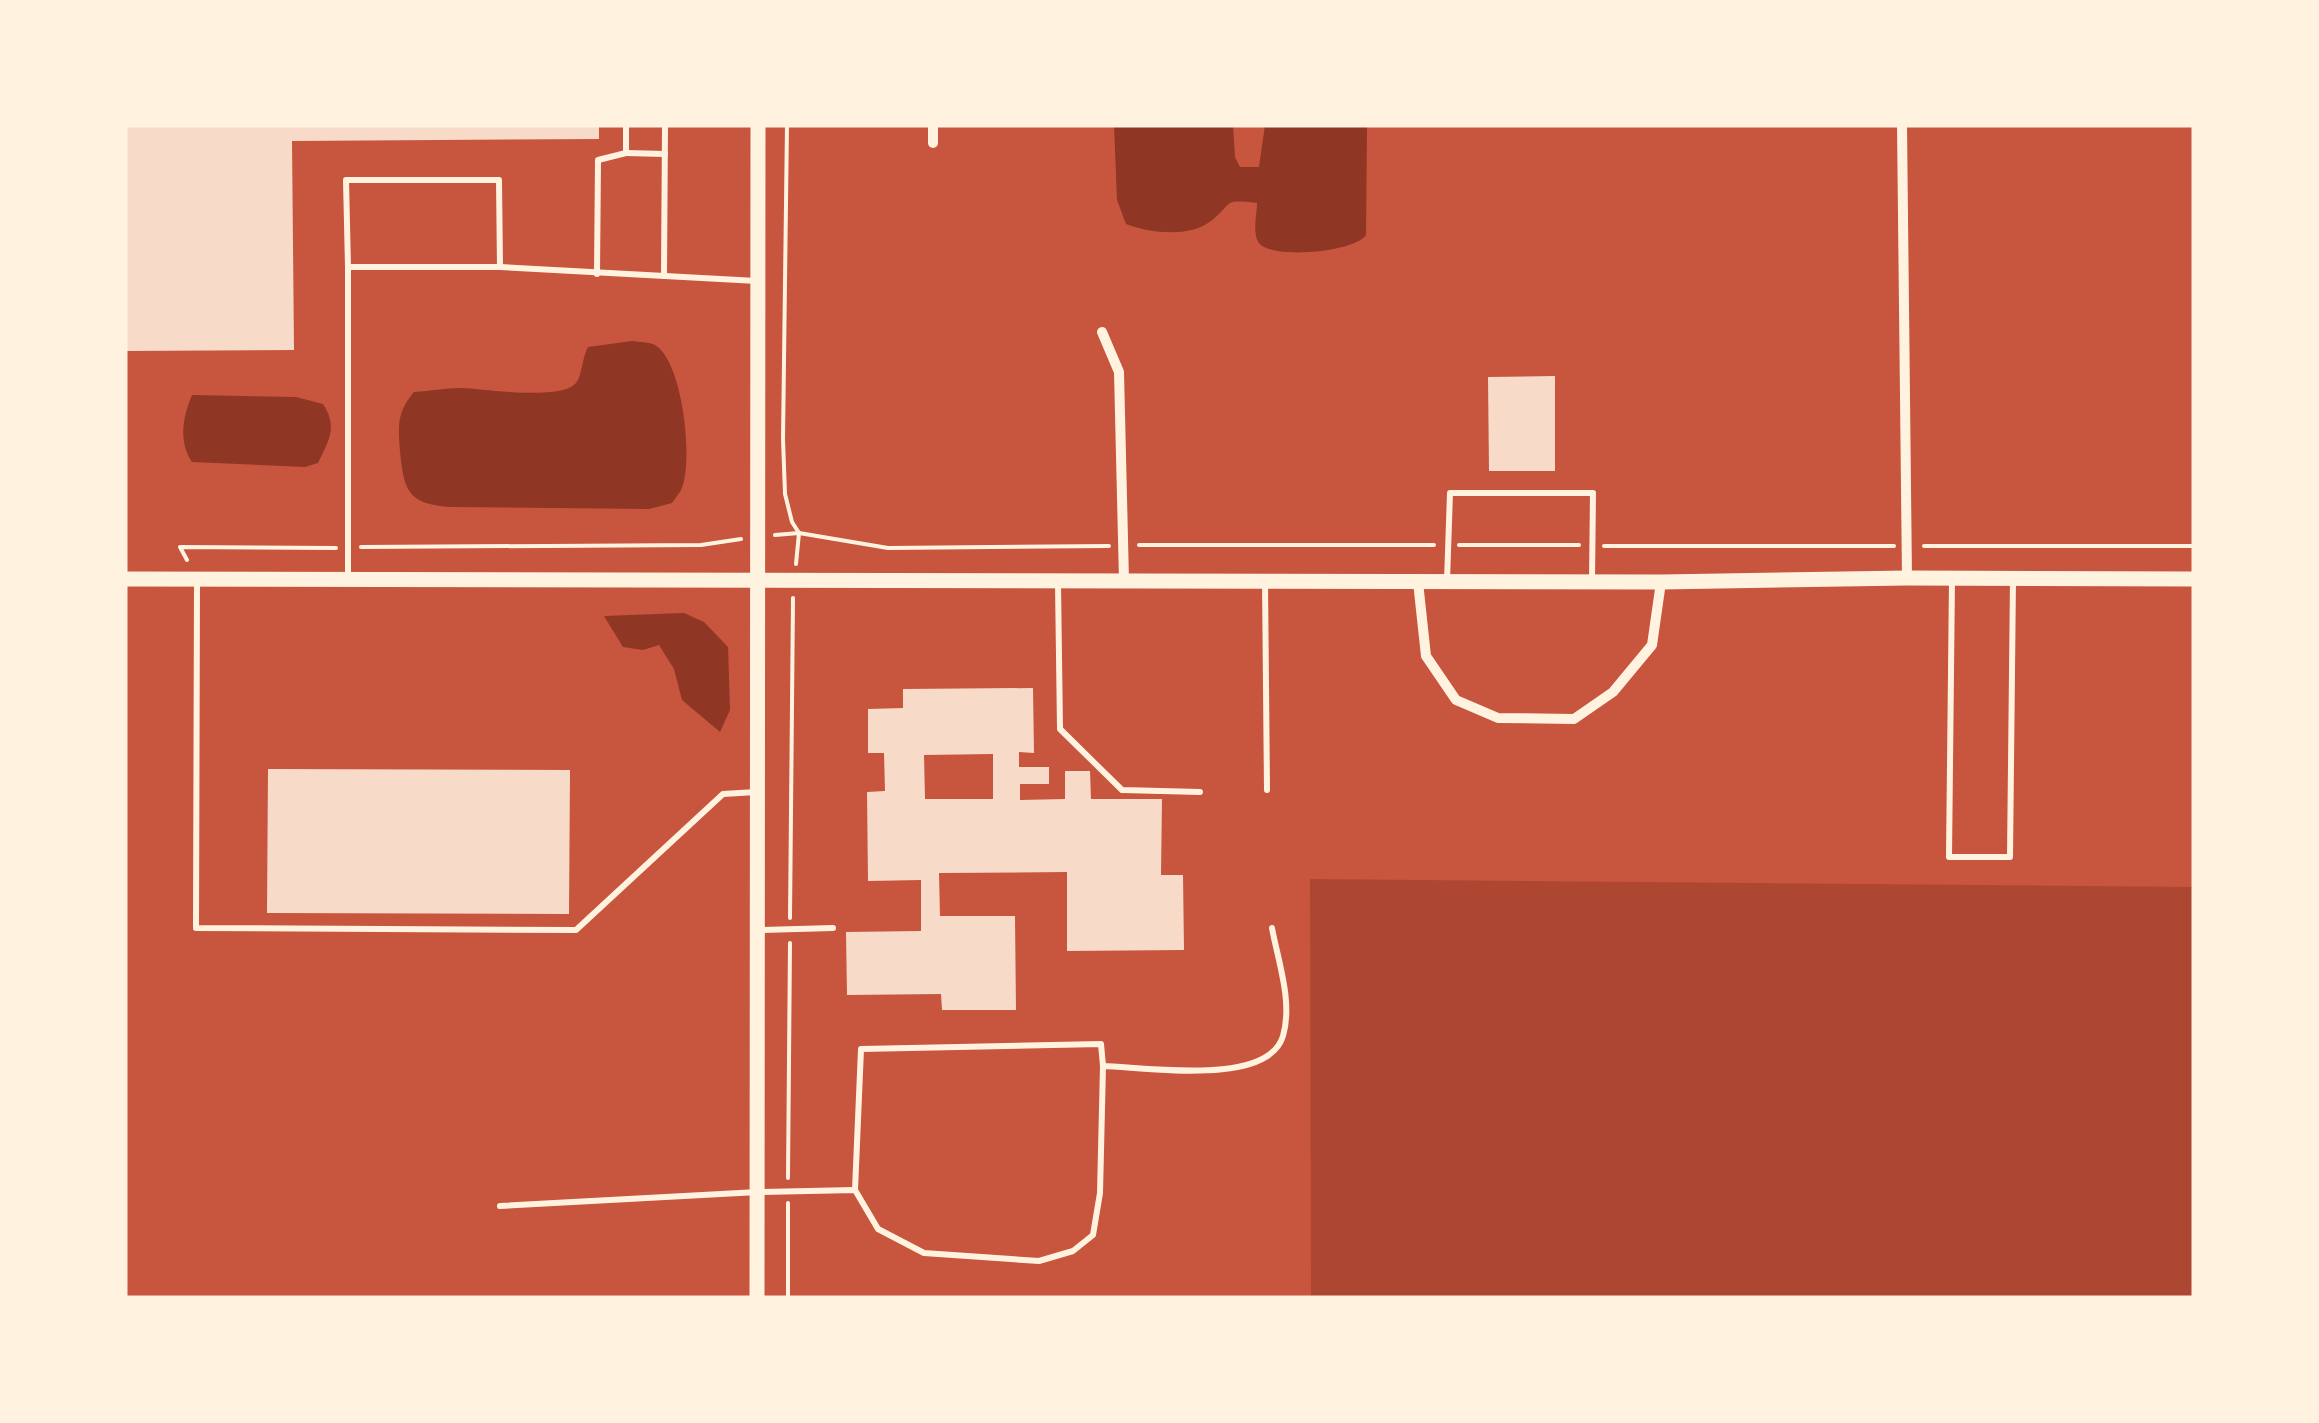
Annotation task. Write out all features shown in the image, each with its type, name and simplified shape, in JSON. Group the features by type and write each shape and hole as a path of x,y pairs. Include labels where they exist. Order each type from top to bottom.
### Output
{"street":[{"path":"757,1298 758,125"},
{"path":"933,125 933,143"},
{"path":"1902,125 1907,578"},
{"path":"1102,332 1120,372 1124,581"},
{"path":"125,579 2194,579"},
{"path":"1418,582 1426,656 1456,700 1498,718 1574,719 1613,692 1652,645 1661,582"}],"lane":[{"path":"626,125 626,153"},
{"path":"664,276 665,125"},
{"path":"597,274 598,160 626,153 665,154"},
{"path":"348,580 346,180 499,180 500,267"},
{"path":"348,268 500,267 758,281"},
{"path":"1448,582 1450,493 1593,493 1592,582"},
{"path":"1952,578 1949,857 2010,857 2014,578"},
{"path":"197,579 196,928 576,930 723,794 758,792"},
{"path":"1058,581 1060,729 1122,790 1200,792"},
{"path":"1264,582 1267,790"},
{"path":"758,930 833,928"},
{"path":"1103,1066 1229,1070 1261,1061 1282,1039 1286,1008 1272,928"},
{"path":"1101,1044 1103,1066 1100,1193 1093,1235 1073,1250 1038,1261 924,1253 878,1229 855,1190 861,1049 1101,1044"},
{"path":"500,1206 855,1190"}],"path":[{"path":"787,125 784,476 792,522 800,533 790,615 788,1298"},
{"path":"197,579 180,548 701,545 800,533 888,548 2194,546"}],"shaded area":[{"path":"1114,125 1233,125 1235,157 1240,167 1259,167 1265,125 1367,125 1366,235 1346,246 1313,252 1267,248 1259,243 1256,234 1257,203 1246,202 1229,204 1211,221 1192,230 1146,230 1126,224 1117,200"},
{"path":"632,341 655,345 665,355 679,391 686,436 685,477 672,503 649,509 450,507 425,502 410,492 403,476 399,426 404,406 414,392 461,388 555,392 576,383 588,347"},
{"path":"192,395 296,397 323,404 331,427 328,440 318,463 305,467 192,462 183,429"},
{"path":"684,613 704,622 728,647 730,710 720,732 682,700 674,669 659,645 643,650 623,647 604,616"},
{"path":"1310,879 2194,887 2194,1298 1311,1298"}],"building":[{"path":"125,125 599,125 599,139 292,141 294,350 125,351"},
{"path":"1555,376 1555,471 1489,471 1488,377"},
{"path":"1033,688 1034,753 1019,752 1019,767 1049,767 1049,784 1020,784 1020,800 1065,799 1065,771 1090,771 1091,799 1162,799 1161,875 1183,875 1184,950 1067,951 1067,872 939,873 940,916 1015,916 1016,1010 942,1010 941,994 847,995 846,932 921,931 921,880 868,881 867,792 885,791 884,753 868,753 868,709 903,708 903,689","holes":["993,754 993,799 925,799 924,755"]},
{"path":"268,769 570,770 569,914 267,913"}]}
